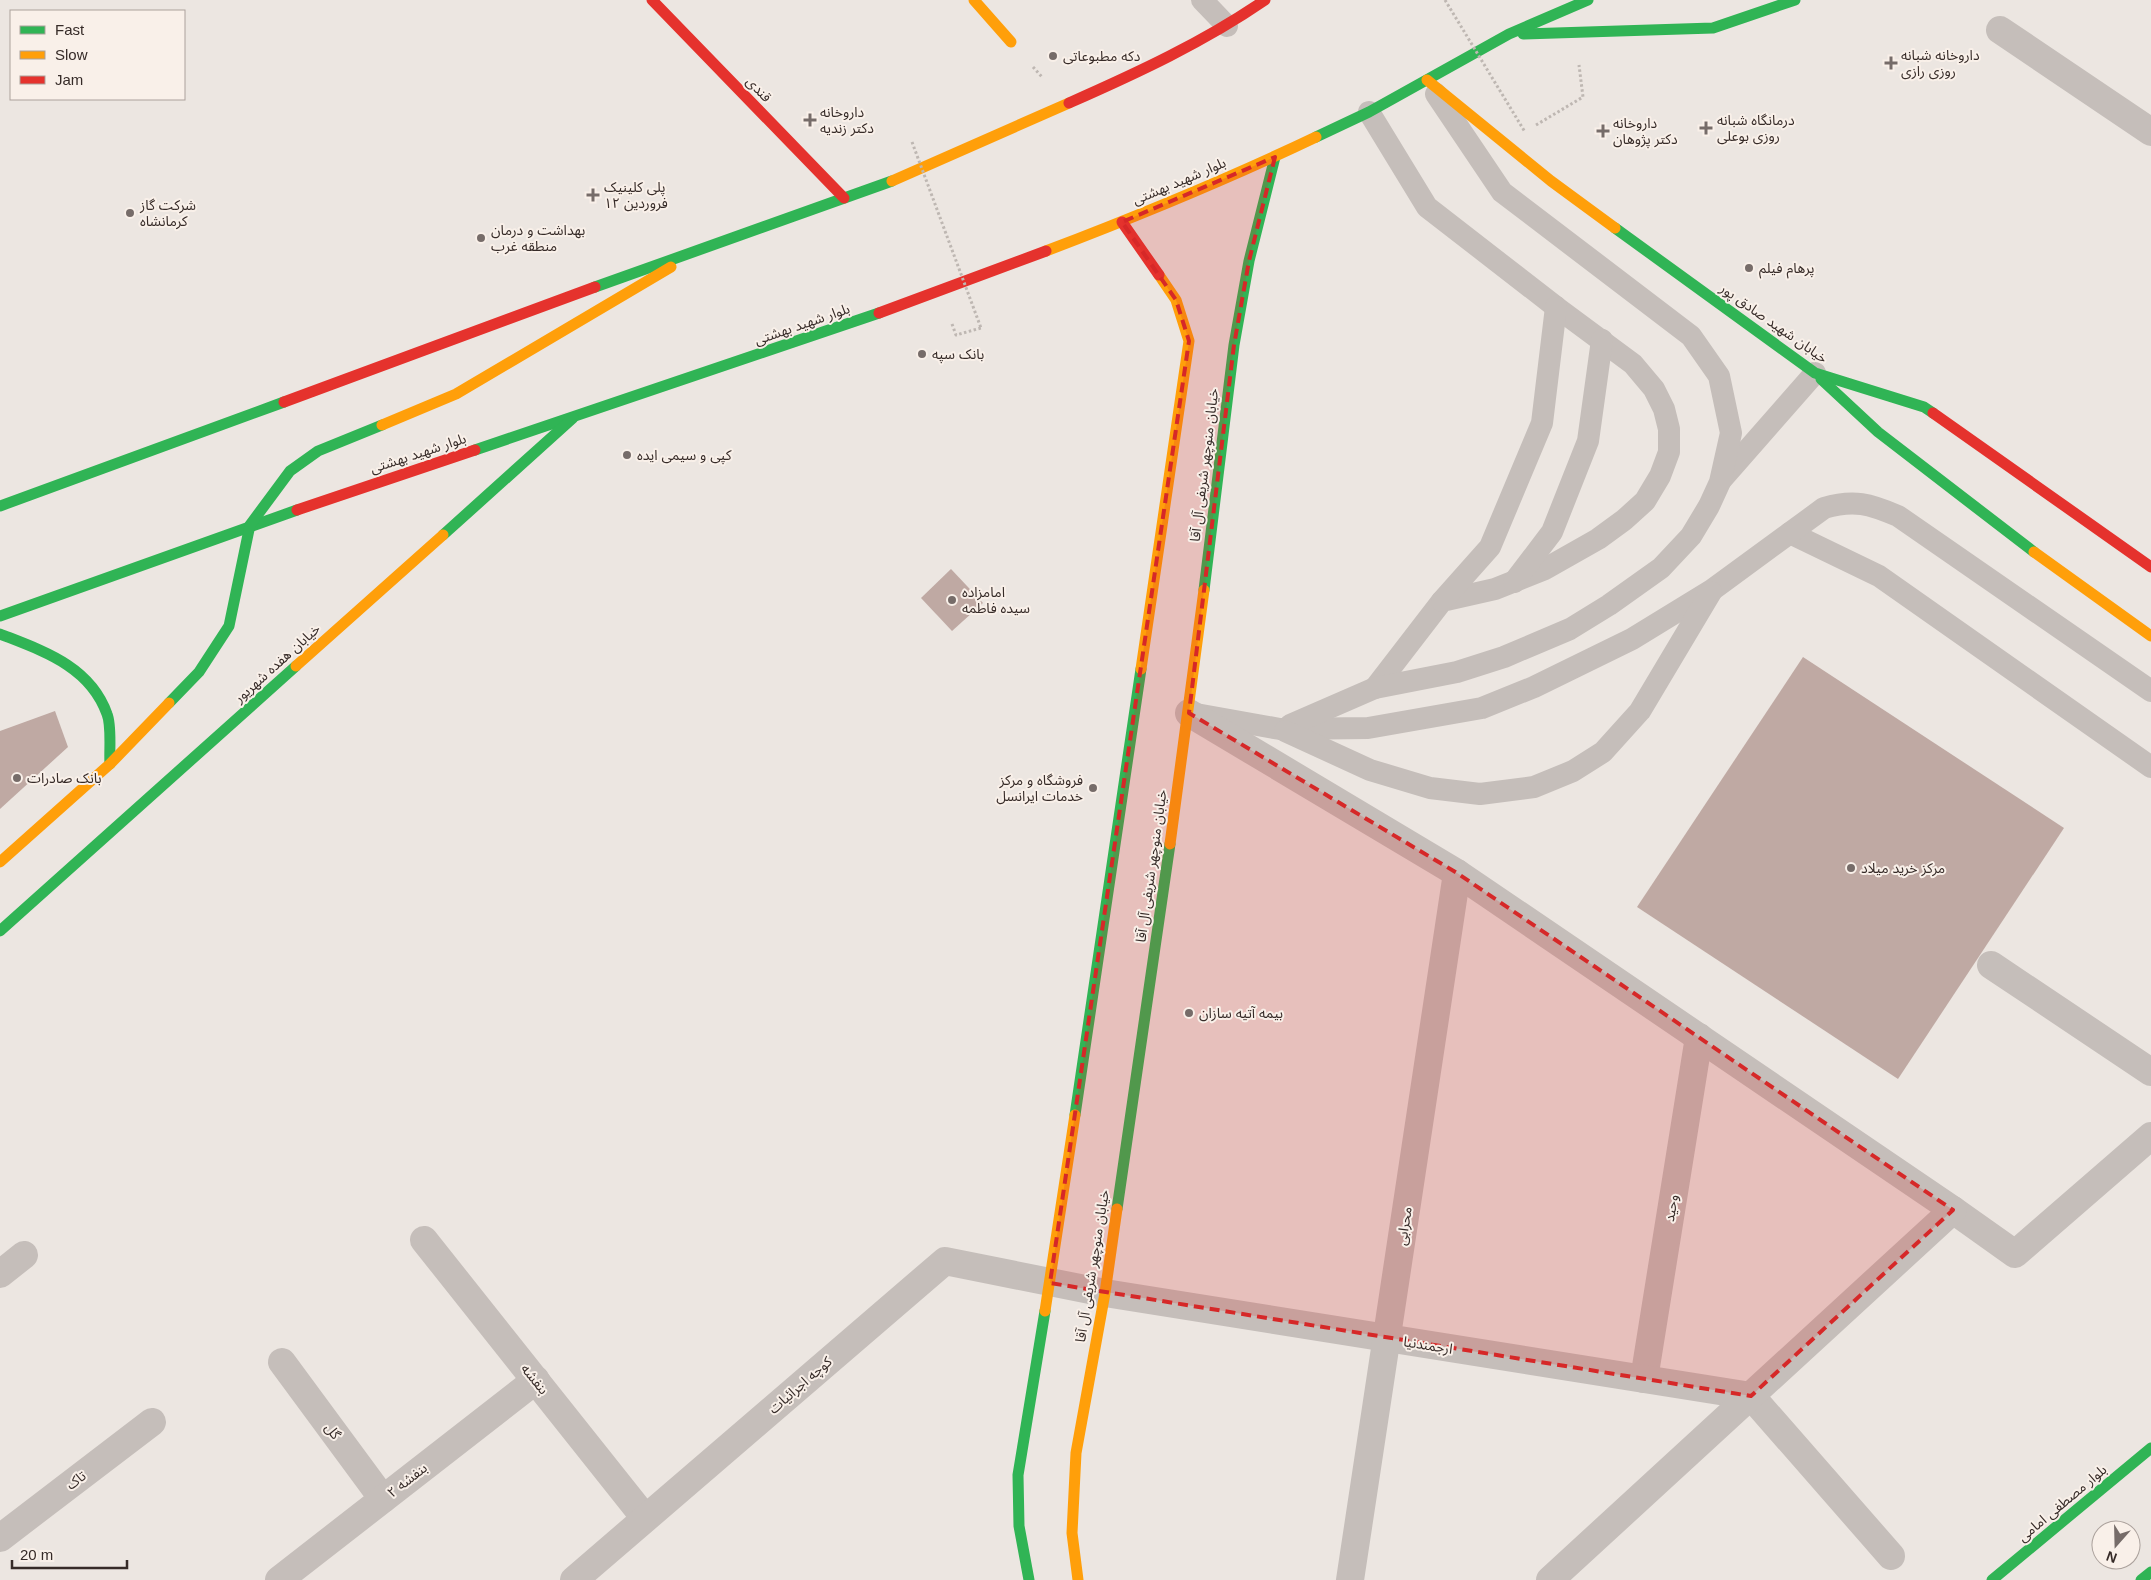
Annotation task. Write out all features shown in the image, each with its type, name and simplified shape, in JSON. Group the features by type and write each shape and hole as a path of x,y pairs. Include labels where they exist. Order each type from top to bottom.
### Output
{"main road":[{"name":"قندی","path":"652,0 665,8 844,198"},
{"path":"974,0 1011,42"},
{"path":"0,506 705,247 896,180 1148,68 1227,26 1265,0"},
{"name":"بلوار شهید بهشتی","path":"0,616 250,525 573,418 940,292 1122,222 1275,157 1369,112 1509,34 1588,0"},
{"path":"1509,34 1713,28 1795,0"},
{"path":"1509,34 1543,6"},
{"name":"خیابان شهید صادق پور","path":"1427,80 1551,181 1815,373 1924,407 2151,567"},
{"name":"خیابان منوچهر شریفی آل آقا","path":"1078,1580 1072,1532 1076,1453 1105,1293 1189,713 1234,345 1249,261 1275,157"},
{"path":"1029,1580 1019,1526 1018,1474 1050,1283 1189,342 1176,300 1122,222"},
{"path":"0,862 110,764 199,672 229,626 250,525 290,471 318,451 456,394 705,247"},
{"path":"1815,373 1878,432 2011,536 2151,636"},
{"name":"خیابان هفده شهریور","path":"0,931 573,418"},
{"path":"0,634 56,656 90,683 108,715 110,764"},
{"name":"بلوار مصطفی امامی","path":"1992,1580 2151,1448"},
{"path":"2141,1580 2151,1572"}],"street":[{"path":"2000,30 2151,132"},
{"path":"1189,713 1457,873 1953,1210 2014,1254 2151,1136"},
{"name":"محرابی","path":"1350,1580 1457,873"},
{"path":"1992,965 2151,1072"},
{"name":"وحید","path":"1644,1379 1699,1038"},
{"path":"1550,1580 1953,1210"},
{"name":"بنفشه","path":"424,1240 645,1518"},
{"path":"0,1274 24,1255"},
{"name":"کوچه اجرائیات","path":"574,1580 945,1261 1050,1283"},
{"name":"ارجمندنیا","path":"1050,1283 1751,1396"},
{"name":"گل","path":"282,1362 383,1499"},
{"name":"بنفشه ۲","path":"279,1580 536,1380"},
{"path":"1751,1396 1891,1556"},
{"name":"تاک","path":"0,1538 152,1422"}],"lane":[{"path":"1202,0 1227,26"},
{"path":"1280,729 1375,688 1457,672 1504,657 1570,629 1594,615 1661,568 1690,536 1709,506 1720,482 1732,432 1719,376 1691,336 1502,192 1427,80"},
{"path":"1369,112 1427,207 1556,308 1602,340 1632,364 1654,389 1664,409 1669,429 1669,452 1660,476 1645,501 1624,520 1598,539 1572,554 1514,583 1442,601"},
{"path":"1375,688 1442,601 1490,547 1542,423 1556,308"},
{"path":"1514,583 1552,532 1588,441 1602,340"},
{"path":"1720,482 1815,373"},
{"path":"1189,713 1280,729 1368,728 1482,708 1534,687 1632,639 1712,590 1824,508 1840,503 1857,502 1878,507 1898,516 2151,691"},
{"path":"1790,533 1879,576 2151,767"},
{"path":"1280,729 1370,770 1430,788 1480,794 1534,787 1573,771 1604,752 1640,711 1712,590"}],"path":[{"path":"1445,0 1525,132 1583,97"},
{"path":"1011,42 1067,104"},
{"path":"912,142 981,328 956,335"}],"highlighted area":[{"path":"1275,157 1249,261 1234,345 1189,713 1457,873 1953,1210 1751,1396 1050,1283 1189,341 1176,300 1122,222"}],"building":[{"name":"امامزاده سیده فاطمه","path":"951,569 983,603 952,631 921,598"},
{"name":"مرکز خرید میلاد","path":"1803,657 2064,828 1898,1079 1637,907"},
{"name":"بانک صادرات","path":"55,711 68,747 0,809 0,731"}],"traffic: fast":[{"path":"1316,137 1369,112 1509,34 1588,0"},
{"path":"1523,34 1713,28 1795,0"},
{"path":"1204,590 1234,345 1249,261 1275,157"},
{"path":"595,287 892,181"},
{"path":"1615,228 1815,373 1924,407 1933,413"},
{"path":"475,450 879,313"},
{"path":"1821,379 1878,432 2034,552"},
{"path":"0,506 284,402"},
{"path":"443,535 573,418"},
{"path":"169,703 199,672 229,626 250,525 290,471 318,451 382,425"},
{"path":"0,616 297,510"},
{"path":"0,634 63,662 89,684 99,697 109,719 110,764"},
{"path":"0,931 296,666"},
{"path":"1075,1115 1141,669"},
{"path":"1117,1209 1170,844"},
{"path":"1029,1580 1019,1526 1018,1475 1045,1311"},
{"path":"1992,1580 2151,1448"},
{"path":"2141,1580 2151,1572"}],"traffic: slow":[{"path":"974,0 1011,42"},
{"path":"1427,80 1551,181 1615,228"},
{"path":"892,181 1069,103"},
{"path":"1046,251 1182,197 1316,137"},
{"path":"382,425 456,394 671,267"},
{"path":"1141,669 1189,341 1176,300 1159,275"},
{"path":"296,666 443,535"},
{"path":"2034,552 2151,636"},
{"path":"1170,844 1204,590"},
{"path":"0,862 110,764 169,703"},
{"path":"1045,1311 1075,1115"},
{"path":"1078,1580 1072,1533 1076,1453 1105,1293 1117,1209"}],"traffic: jam":[{"path":"652,0 844,198"},
{"path":"1069,103 1194,43 1265,0"},
{"path":"1122,222 1159,275"},
{"path":"879,313 1046,251"},
{"path":"284,402 595,287"},
{"path":"1933,413 2151,567"},
{"path":"297,510 475,450"}],"place":[{"name":"دکه مطبوعاتی","path":"1053,56"},
{"name":"داروخانه شبانه روزی رازی","path":"1891,63"},
{"name":"داروخانه دکتر زندیه","path":"810,120"},
{"name":"درمانگاه شبانه روزی بوعلی","path":"1706,128"},
{"name":"داروخانه دکتر پژوهان","path":"1603,131"},
{"name":"پلی کلینیک ۱۲ فروردین","path":"593,195"},
{"name":"شرکت گاز کرمانشاه","path":"130,213"},
{"name":"بهداشت و درمان منطقه غرب","path":"481,238"},
{"name":"پرهام فیلم","path":"1749,268"},
{"name":"بانک سپه","path":"922,354"},
{"name":"کپی و سیمی ایده","path":"627,455"},
{"name":"امامزاده سیده فاطمه","path":"952,600"},
{"name":"بانک صادرات","path":"17,778"},
{"name":"فروشگاه و مرکز خدمات ایرانسل","path":"1093,788"},
{"name":"مرکز خرید میلاد","path":"1851,868"},
{"name":"بیمه آتیه سازان","path":"1189,1013"}]}
